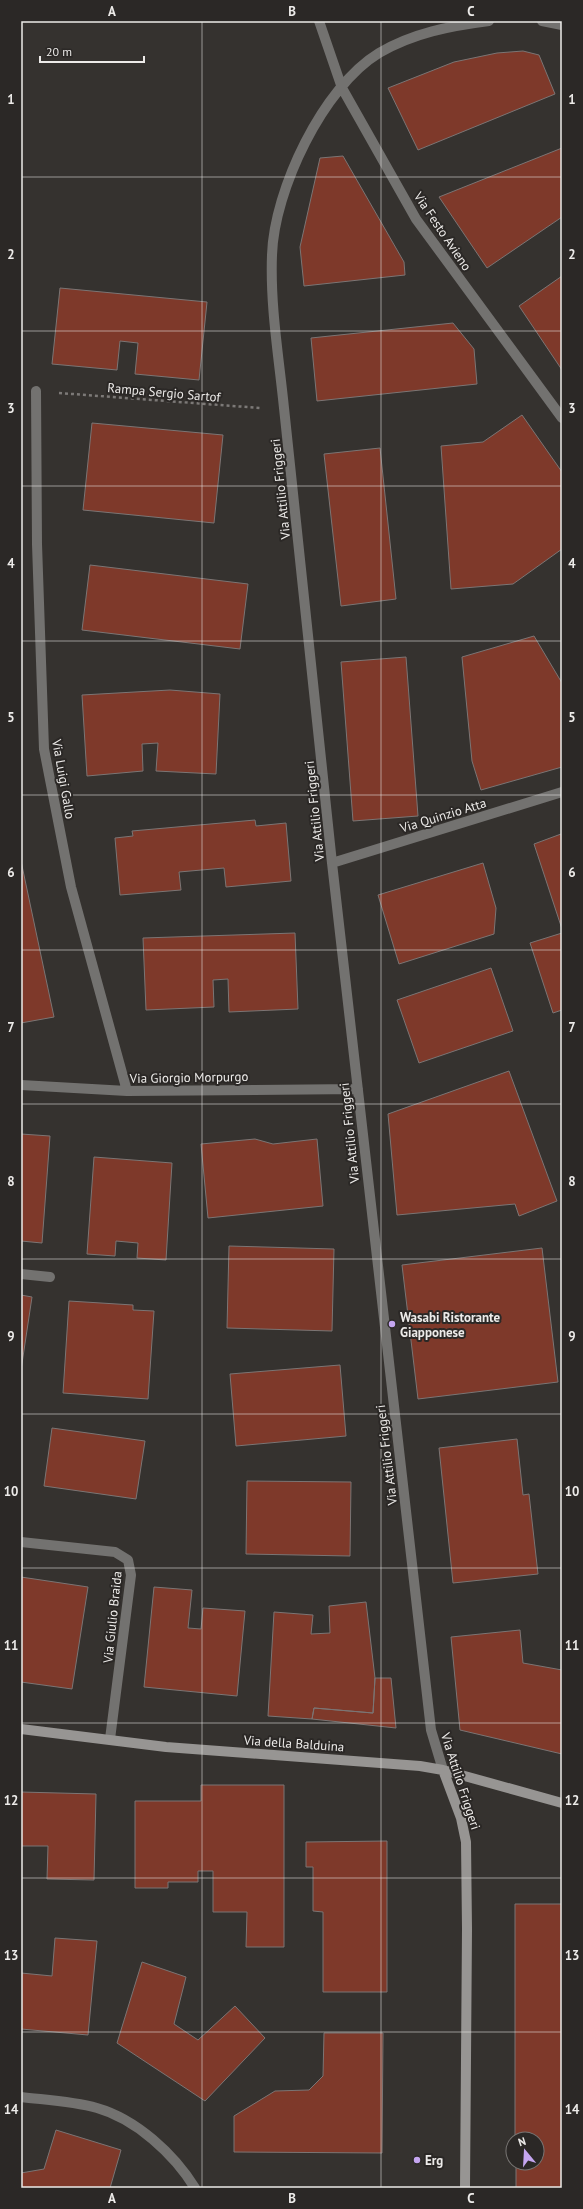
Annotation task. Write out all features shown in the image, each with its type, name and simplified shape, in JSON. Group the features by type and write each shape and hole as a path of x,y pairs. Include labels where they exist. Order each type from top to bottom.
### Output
{"street":[{"name":"Via Festo Avieno","path":"319,21 342,88 416,219 562,418"},
{"name":"Via Attilio Friggeri","path":"465,2188 468,1929 466,1842 461,1818 442,1770 431,1730 332,863 284,401 273,289 272,255 276,224 284,191 293,166 312,130 342,88 368,61 398,43 451,26 489,21"},
{"path":"542,21 562,25"},
{"name":"Via Luigi Gallo","path":"36,391 38,544 44,748 71,887 127,1091"},
{"name":"Via Quinzio Atta","path":"332,863 562,792"},
{"name":"Via Giorgio Morpurgo","path":"21,1085 127,1091 358,1089"},
{"path":"21,1274 50,1277"},
{"name":"Via Giulio Braida","path":"21,1542 115,1552 123,1554 128,1560 130,1575 110,1739"},
{"name":"Via della Balduina","path":"21,1729 166,1747 364,1762 442,1770 562,1803"},
{"path":"21,2097 78,2104 98,2108 113,2114 154,2142 185,2172 195,2188"}],"path":[{"name":"Rampa Sergio Sartof","path":"83,395 244,408"}],"building":[{"path":"523,51 539,55 555,94 418,150 388,88 454,62 497,53"},
{"path":"562,148 562,217 487,268 439,197"},
{"path":"343,156 404,262 405,275 304,286 300,247 320,158"},
{"path":"562,276 562,370 519,306"},
{"path":"60,288 207,302 199,380 135,374 138,343 120,341 117,370 52,364"},
{"path":"453,323 474,349 477,384 317,401 311,338"},
{"path":"522,415 562,472 562,549 513,584 451,589 441,446 483,442"},
{"path":"92,423 223,435 214,523 83,510"},
{"path":"380,448 396,599 341,606 324,454"},
{"path":"90,565 248,584 240,649 82,630"},
{"path":"534,636 562,683 562,767 481,790 472,761 462,657"},
{"path":"406,657 418,816 353,821 341,662"},
{"path":"170,690 220,694 216,774 156,771 158,743 142,744 143,771 87,776 82,695"},
{"path":"255,820 256,826 286,823 291,881 226,887 224,868 179,872 181,890 120,895 115,838 133,836 132,831"},
{"path":"561,834 562,839 562,929 534,844"},
{"path":"21,861 54,1017 21,1023"},
{"path":"483,863 496,908 494,934 399,964 378,895"},
{"path":"295,933 298,1009 229,1012 228,979 213,980 214,1007 146,1010 143,938"},
{"path":"562,933 562,1010 553,1013 530,943"},
{"path":"491,968 513,1031 419,1063 397,1000"},
{"path":"509,1071 557,1201 519,1216 515,1204 397,1215 388,1114"},
{"path":"21,1134 50,1136 42,1243 21,1241"},
{"path":"255,1139 273,1144 317,1139 323,1206 208,1218 201,1144"},
{"path":"94,1157 172,1163 166,1260 137,1258 138,1243 116,1241 115,1256 87,1254"},
{"path":"229,1246 334,1249 332,1331 227,1328"},
{"path":"542,1248 558,1382 418,1399 402,1265"},
{"path":"21,1295 32,1297 21,1370"},
{"path":"69,1301 133,1305 133,1310 154,1311 148,1399 63,1393"},
{"path":"340,1365 346,1436 236,1446 230,1374"},
{"path":"52,1428 145,1441 136,1499 44,1486"},
{"path":"517,1439 523,1495 529,1494 538,1574 453,1583 439,1448"},
{"path":"247,1481 351,1482 350,1556 246,1554"},
{"path":"21,1577 88,1587 72,1689 21,1682"},
{"path":"154,1587 192,1590 188,1628 201,1629 203,1608 245,1611 237,1696 144,1687"},
{"path":"366,1602 375,1678 373,1713 314,1708 312,1719 268,1716 274,1612 313,1615 311,1634 330,1633 329,1606"},
{"path":"520,1630 523,1663 562,1670 562,1754 460,1730 451,1637"},
{"path":"375,1678 391,1678 396,1728 312,1719 314,1708 373,1713"},
{"path":"201,1785 284,1785 284,1947 246,1947 247,1912 213,1912 213,1871 198,1871 198,1882 168,1882 168,1888 135,1888 135,1801 201,1801"},
{"path":"21,1792 96,1794 94,1880 47,1879 48,1846 21,1846"},
{"path":"387,1841 387,1992 323,1992 323,1912 313,1911 313,1867 306,1867 306,1842"},
{"path":"515,1904 562,1904 562,2188 516,2188 516,2171 545,2171 545,2131 515,2131"},
{"path":"55,1938 97,1941 88,2035 21,2029 21,1973 52,1976"},
{"path":"142,1962 186,1977 174,2024 198,2040 235,2006 265,2038 205,2101 117,2043"},
{"path":"324,2033 383,2033 382,2153 234,2152 234,2116 275,2091 309,2090 323,2076"},
{"path":"56,2130 121,2150 110,2188 21,2188 21,2173 44,2169"}],"place":[{"name":"Wasabi Ristorante Giapponese","path":"392,1324"},
{"name":"Erg","path":"417,2160"}]}
